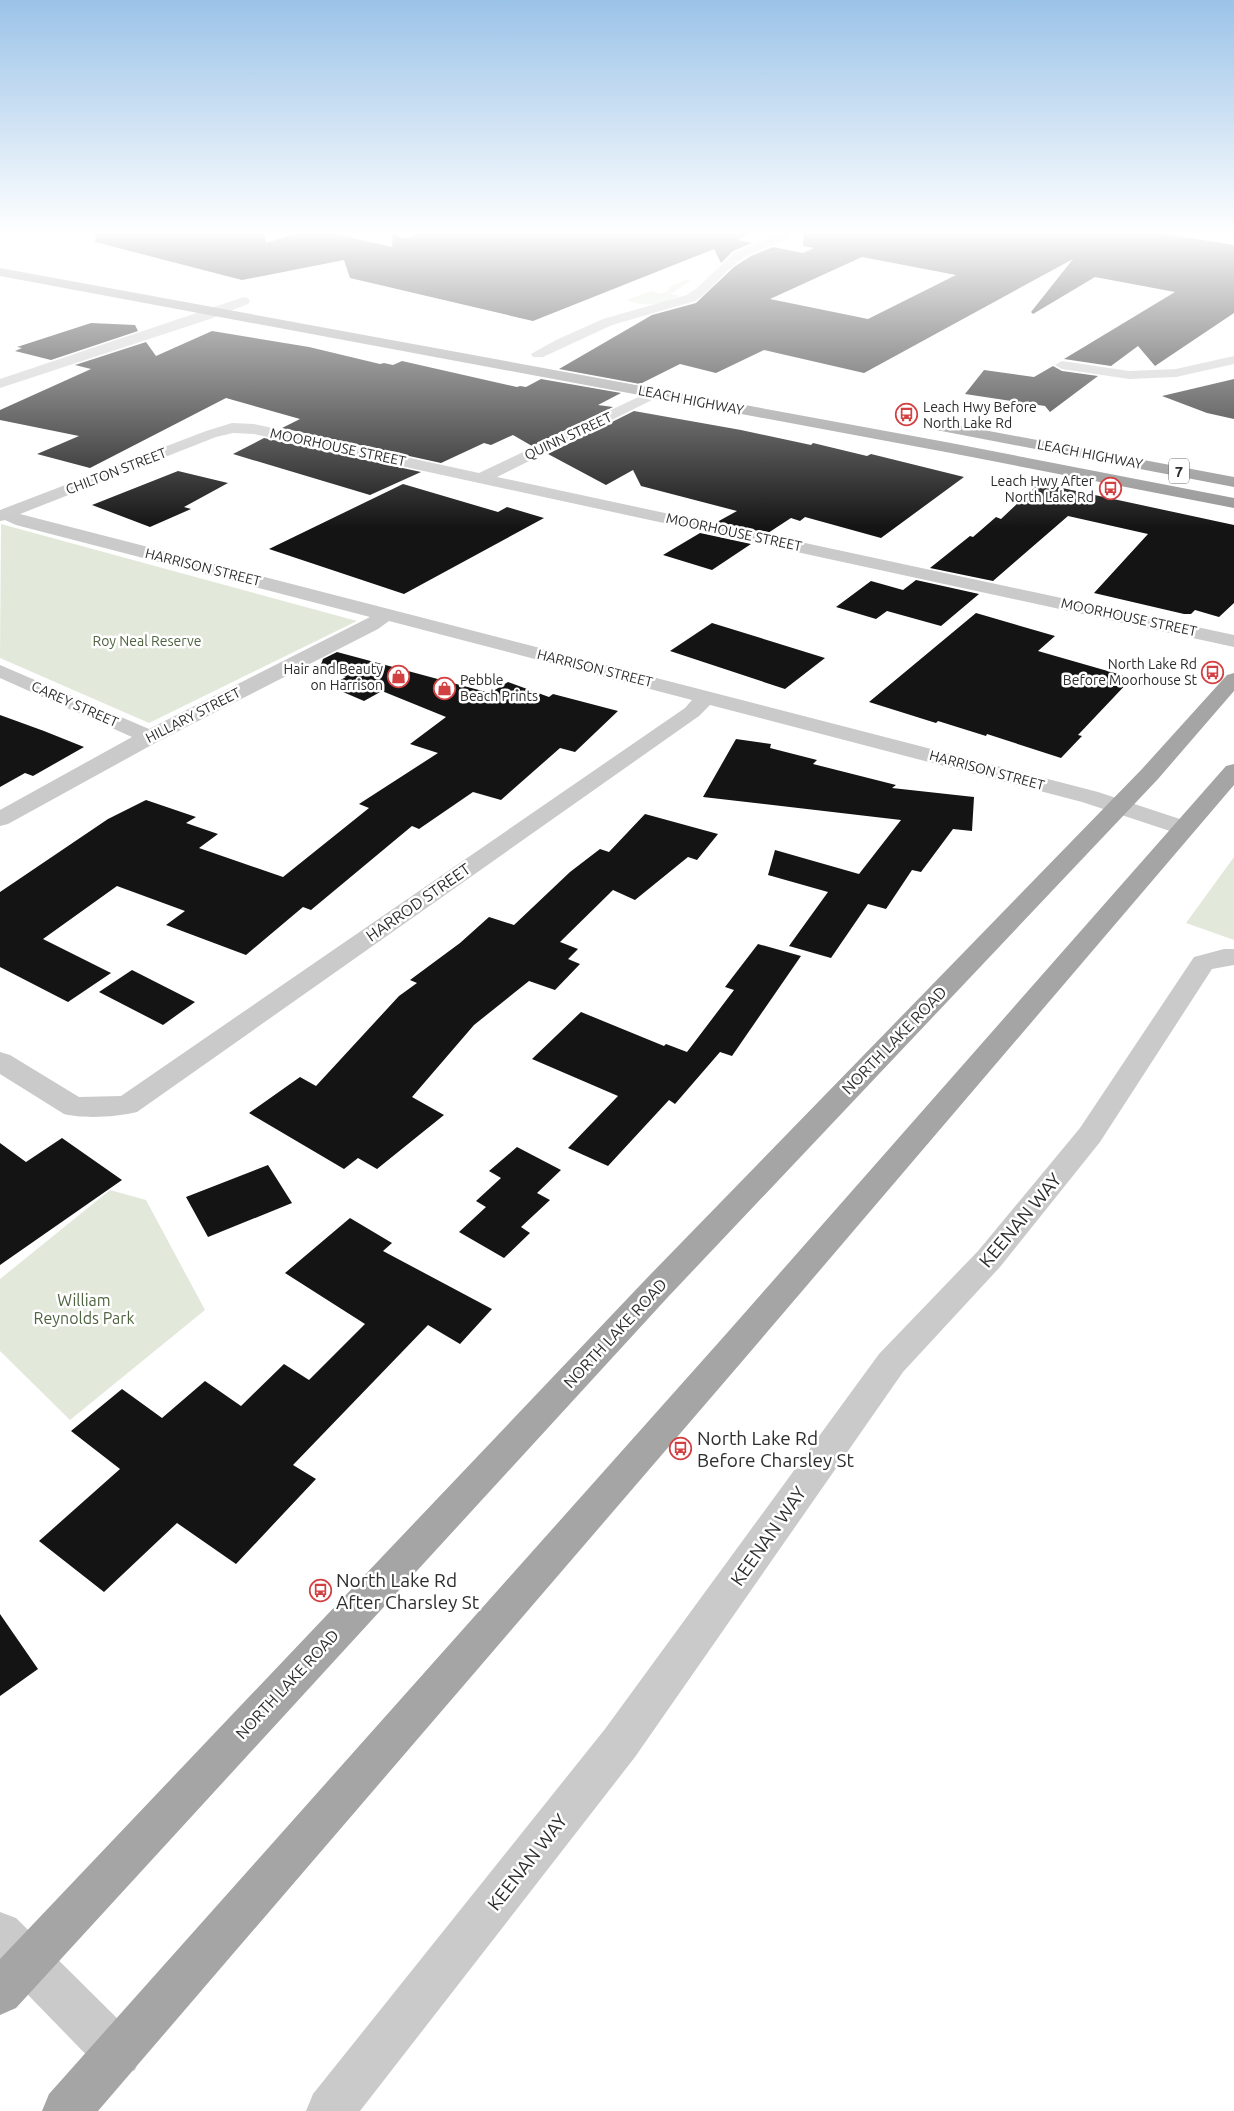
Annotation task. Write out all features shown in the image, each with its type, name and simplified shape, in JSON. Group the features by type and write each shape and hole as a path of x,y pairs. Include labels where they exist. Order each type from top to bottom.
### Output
{"highway":[{"name":"LEACH HIGHWAY","path":"316,331 1234,503"},
{"path":"533,353 557,357"},
{"path":"816,423 829,413"},
{"name":"LEACH HIGHWAY","path":"924,424 1125,460 1234,482"},
{"path":"1125,460 1170,460 1234,472"}],"main road":[{"name":"NORTH LAKE ROAD","path":"9,1963 1117,806 1150,774 1234,680"},
{"path":"66,2111 740,1342 1234,771"}],"street":[{"path":"0,384 160,331"},
{"path":"533,353 588,331"},
{"path":"1062,365 1129,375 1176,373 1234,360"},
{"name":"QUINN STREET","path":"481,478 655,393"},
{"name":"MOORHOUSE STREET","path":"232,428 254,429 1234,641"},
{"name":"CHILTON STREET","path":"3,515 211,434 232,428"},
{"name":"HARRISON STREET","path":"3,515 1090,797 1184,828"},
{"name":"HILLARY STREET","path":"0,819 149,737 371,625 387,614"},
{"name":"CAREY STREET","path":"0,671 149,737"},
{"name":"HARROD STREET","path":"0,1061 74,1107 127,1105 684,718 707,697"},
{"name":"KEENAN WAY","path":"330,2111 620,1743 891,1363 989,1259 1090,1134 1203,963 1224,957 1234,957"},
{"path":"9,1963 118,2053"}],"green space":[{"name":"Roy Neal Reserve","path":"1,524 357,621 149,723 0,658"},
{"path":"1234,857 1234,940 1186,923"},
{"name":"William Reynolds Park","path":"110,1190 146,1200 205,1310 70,1420 0,1351 0,1279"}],"building":[{"path":"68,331 138,331 51,360 15,351 22,348 17,347"},
{"path":"212,331 309,347 380,364 393,365 402,361 517,387 526,387 541,379 621,393 598,405 613,407 532,446 513,435 491,445 484,443 441,463 282,428 300,419 226,398 90,468 37,454 79,436 0,420 0,410 91,369 75,365 146,342 156,356"},
{"path":"625,331 942,331 864,373 764,350 716,373 680,364 640,384 559,369"},
{"path":"1111,331 1208,331 1155,366 1138,346 1111,366 1064,359"},
{"path":"1053,366 1062,371 1098,376 1050,412 1045,406 965,394 984,370 1034,377"},
{"path":"1234,379 1234,419 1207,413 1162,396"},
{"path":"634,411 741,430 811,445 813,443 867,456 871,454 964,477 881,538 805,517 800,521 791,518 768,533 717,522 737,511 641,486 633,470 606,485 548,454"},
{"path":"264,438 421,472 370,495 233,454"},
{"path":"178,471 228,483 184,507 191,509 150,527 92,505"},
{"path":"1039,483 1234,525 1234,603 1219,617 1195,610 1191,614 1184,614 1094,593 1148,534 1068,516 993,581 930,568 970,536 973,537 996,517 1001,519"},
{"path":"403,484 498,512 507,507 544,518 404,594 269,549"},
{"path":"700,533 751,544 712,570 663,555"},
{"path":"916,580 979,594 941,626 887,611 876,619 836,607 871,581 903,590"},
{"path":"976,613 1055,636 1038,651 1132,678 1078,735 1082,736 1061,758 987,734 986,736 938,721 936,723 869,702"},
{"path":"712,623 825,658 785,689 670,651"},
{"path":"337,652 490,693 508,682 549,697 553,694 618,711 575,752 560,748 501,800 473,792 419,829 412,826 311,910 303,907 246,955 166,925 185,911 117,886 43,939 111,973 68,1002 0,967 0,892 108,819 146,800 196,817 186,823 218,834 199,848 283,877 369,808 359,804 438,753 410,744 446,717 382,691 364,701 329,686 346,677 320,667 323,659"},
{"path":"0,715 84,747 33,776 25,773 0,787"},
{"path":"736,739 771,744 770,748 817,760 813,764 896,785 892,788 974,797 972,831 953,829 921,872 912,870 886,909 868,904 831,958 789,946 828,892 768,875 775,850 859,874 901,820 703,797"},
{"path":"645,814 718,834 697,860 688,857 635,900 613,890 560,942 578,949 568,959 580,964 555,990 529,981 474,1025 412,1097 444,1115 377,1169 358,1158 344,1169 249,1113 300,1077 316,1086 399,996 417,983 410,980 460,943 489,917 514,925 570,872 600,849 609,852"},
{"path":"758,944 801,956 732,1056 720,1052 675,1104 669,1100 608,1166 568,1148 618,1096 532,1059 581,1012 664,1046 666,1044 687,1052 734,990 725,987"},
{"path":"132,970 195,1002 163,1025 99,992"},
{"path":"62,1138 122,1180 0,1265 0,1143 26,1162"},
{"path":"517,1147 561,1170 537,1193 550,1200 521,1227 530,1233 504,1258 459,1232 486,1207 476,1201 501,1178 489,1171"},
{"path":"268,1165 292,1203 208,1237 186,1197"},
{"path":"350,1218 392,1243 383,1251 492,1309 460,1344 428,1325 293,1465 316,1479 236,1564 177,1523 104,1592 39,1541 120,1469 71,1431 122,1389 162,1418 205,1381 241,1406 284,1364 309,1380 365,1324 285,1273"},
{"path":"0,1614 38,1669 0,1696"}],"place":[{"name":"Leach Hwy Before North Lake Rd","path":"907,415"},
{"name":"Leach Hwy After North Lake Rd","path":"1110,489"},
{"name":"North Lake Rd Before Moorhouse St","path":"1213,672"},
{"name":"Hair and Beauty on Harrison","path":"399,677"},
{"name":"Pebble Beach Prints","path":"444,688"},
{"name":"North Lake Rd Before Charsley St","path":"681,1449"},
{"name":"North Lake Rd After Charsley St","path":"320,1591"}]}
